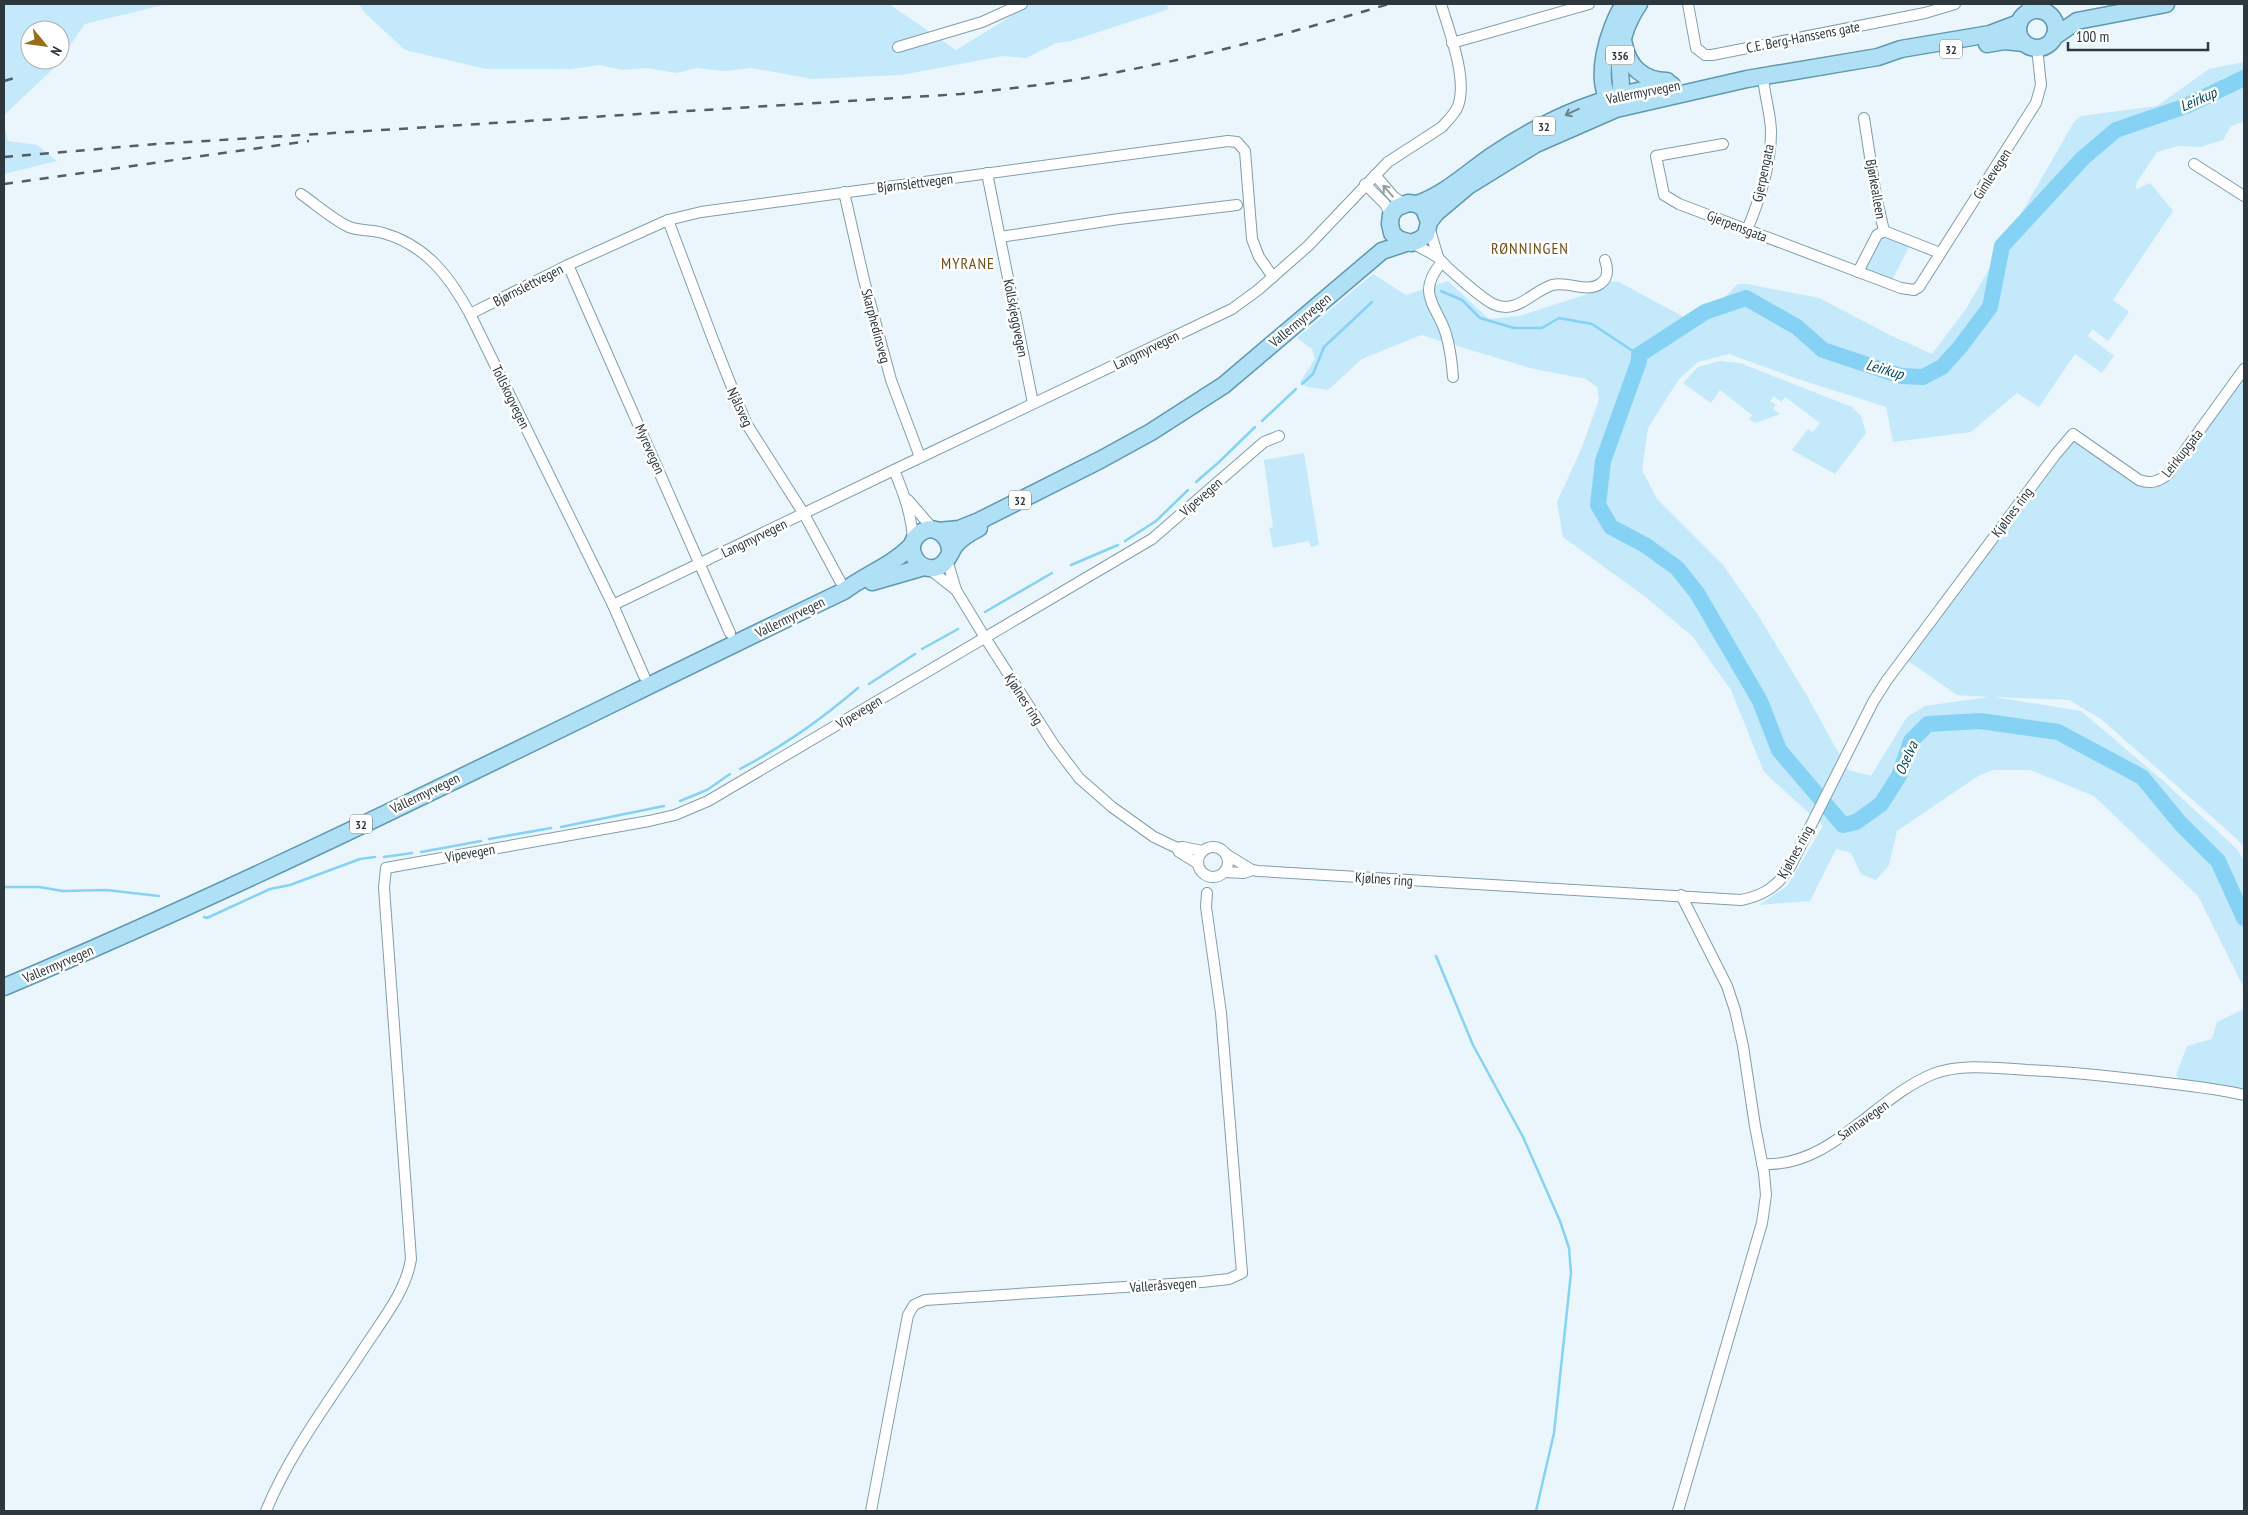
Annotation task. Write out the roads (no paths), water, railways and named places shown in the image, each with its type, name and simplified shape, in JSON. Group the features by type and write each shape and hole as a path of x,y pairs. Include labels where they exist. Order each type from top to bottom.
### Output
{"main road":[{"name":"356","path":"1615,100 1604,82 1606,43 1613,23 1624,4"},
{"name":"356","path":"1615,100 1623,34 1639,4"},
{"name":"32","path":"2030,45 2046,45 2076,21 2166,4"},
{"name":"32","path":"2025,14 2047,11 2076,21"},
{"path":"2047,11 2055,27 2054,38"},
{"name":"Vallermyrvegen","path":"1878,57 1901,49 1990,34 2025,14"},
{"path":"2025,14 2019,34 2030,45"},
{"name":"32","path":"1623,34 1627,57 1638,71 1653,80 1680,80 1686,83"},
{"name":"Vallermyrvegen","path":"1429,224 1436,213 1452,198 1516,155 1561,132 1615,100 1878,57 1903,57 2005,41 2030,45"},
{"name":"Vallermyrvegen","path":"1410,204 1445,191 1492,156 1528,134 1615,100 1686,83 1725,77 1747,79"},
{"name":"32","path":"1390,220 1396,208 1410,204"},
{"path":"1410,204 1427,213 1429,224"},
{"name":"Vallermyrvegen","path":"1196,402 1218,379 1365,256 1381,240 1390,220"},
{"path":"1390,220 1395,236 1408,243"},
{"name":"32","path":"1408,243 1422,238 1429,224"},
{"name":"Vallermyrvegen","path":"936,531 968,526 1100,460 1151,432 1224,385 1382,252 1408,243"},
{"name":"Vallermyrvegen","path":"948,556 963,538 972,532 1058,488 1100,460"},
{"name":"32","path":"913,543 922,532 936,531"},
{"path":"936,531 948,539 948,556"},
{"name":"Vallermyrvegen","path":"4,987 84,953 282,862 896,561 913,543"},
{"path":"913,543 914,558 926,567"},
{"name":"32","path":"926,567 941,565 948,556"},
{"name":"Vallermyrvegen","path":"842,586 926,567"}],"street":[{"path":"898,47 982,22 1022,4"},
{"path":"1441,4 1452,43 1589,4"},
{"name":"C.E. Berg-Hanssens gate","path":"1688,4 1696,48 1705,55 1712,56 1932,12 1955,4"},
{"name":"Langmyrvegen","path":"613,605 1232,309 1273,277 1320,234 1365,184 1401,152 1442,127 1455,112 1461,86 1452,43"},
{"name":"Gimlevegen","path":"1914,290 1918,287 2036,103 2041,85 2040,62 2030,45"},
{"name":"Gjerpengata","path":"1747,230 1763,187 1771,142 1764,86"},
{"name":"Bjørkealleen","path":"1864,118 1876,196 1884,231 1940,253"},
{"name":"Bjørnslettvegen","path":"470,314 568,265 668,220 700,212 1203,144 1237,142 1245,151 1254,244 1259,256 1273,277"},
{"name":"Gjerpensgata","path":"1723,144 1656,156 1664,195 1674,202 1747,230 1901,288 1914,290"},
{"path":"2194,164 2244,196"},
{"name":"Kollskjeggvegen","path":"987,173 1033,403"},
{"path":"1375,175 1393,196 1410,204"},
{"path":"1365,184 1385,204 1390,220"},
{"name":"Skarphedinsveg","path":"844,192 864,280 891,380 920,457"},
{"name":"Tollskogvegen","path":"301,194 347,226 382,233 403,240 424,252 440,267 456,289 613,605 644,676"},
{"path":"1000,237 1237,205"},
{"name":"Njålsveg","path":"668,220 746,423 804,514 842,586"},
{"path":"1429,224 1440,260 1433,275 1430,299 1447,336 1453,377"},
{"path":"1858,272 1877,236 1884,231"},
{"path":"1408,243 1440,260 1483,297 1495,304 1507,307 1518,306 1551,286 1563,283 1587,288 1599,285 1606,278 1605,260"},
{"name":"Myrevegen","path":"568,265 730,633"},
{"name":"Leirkupgata","path":"2056,454 2074,434 2139,480 2150,484 2160,480 2168,474 2244,368"},
{"name":"Vipevegen","path":"266,1511 306,1437 389,1311 409,1274 411,1259 384,888 386,868 610,829 675,815 722,794 984,636 1152,538 1264,442 1279,436"},
{"name":"Kjølnes ring","path":"1224,872 1244,873 1252,870 1486,886 1681,895 1741,900 1753,898 1766,892 1777,884 1790,866 1873,702 1887,680 2056,454"},
{"path":"894,470 906,498 912,521 913,543"},
{"path":"906,498 936,531"},
{"name":"Kjølnes ring","path":"948,556 956,590 1054,745 1079,778 1112,807 1154,837 1177,848 1179,852 1197,863"},
{"name":"Kjølnes ring","path":"926,567 956,590"},
{"path":"1212,846 1217,847 1226,854 1228,861 1224,872 1208,877 1201,873 1197,863 1202,851 1212,846"},
{"name":"Kjølnes ring","path":"1177,848 1183,847 1202,851"},
{"name":"Kjølnes ring","path":"1226,854 1252,870"},
{"name":"Valleråsvegen","path":"872,1511 908,1315 914,1305 925,1300 1202,1282 1229,1279 1242,1273 1221,1013 1206,907 1207,893"},
{"path":"1678,1511 1765,1214 1766,1195 1743,1046 1732,999 1681,895"},
{"name":"Sannavegen","path":"1762,1164 1789,1163 1806,1157 1838,1138 1916,1083 1935,1073 1948,1069 1988,1068 2085,1073 2174,1084 2244,1096"}],"waterway":[{"name":"Leirkup","path":"2244,78 2186,106 2116,130 2083,158 2002,246 1990,307 1960,347 1942,367 1923,377 1901,376 1823,350 1797,327 1746,298 1705,312 1639,355 1639,361 1603,461 1598,505 1611,527 1645,545 1677,568 1697,593 1760,701 1779,750 1843,825 1856,822 1881,804 1899,776 1911,741 1928,724 1980,721 2058,732 2142,777 2180,823 2218,861 2244,918"},
{"path":"1441,291 1462,300 1480,318 1514,328 1542,328 1559,318 1592,324 1639,355"},
{"path":"1302,384 1313,374 1324,347 1372,302"},
{"path":"1262,421 1296,389"},
{"path":"1196,482 1255,427"},
{"path":"1125,541 1156,521 1188,490"},
{"path":"1071,565 1118,545"},
{"path":"985,612 1052,573"},
{"path":"922,649 958,629"},
{"path":"869,684 915,654"},
{"path":"740,769 801,732 858,688"},
{"path":"680,801 707,790 730,774"},
{"path":"561,827 664,806"},
{"path":"489,839 551,828"},
{"path":"421,852 481,841"},
{"path":"384,857 412,853"},
{"path":"204,917 207,918 270,889 290,885 360,859 375,857"},
{"path":"4,887 39,887 63,891 106,890 159,896"},
{"path":"1436,956 1473,1045 1523,1137 1560,1221 1569,1248 1571,1273 1554,1433 1536,1511"}],"railway":[{"path":"4,157 157,144 982,92 1083,78 1190,57 1257,41 1389,4"},
{"path":"4,81 18,77"},
{"path":"4,184 309,141"}],"district":[{"name":"RØNNINGEN","path":"1530,248"},
{"name":"MYRANE","path":"968,263"}],"water label":[{"name":"Oselva","path":"1906,758"}]}
